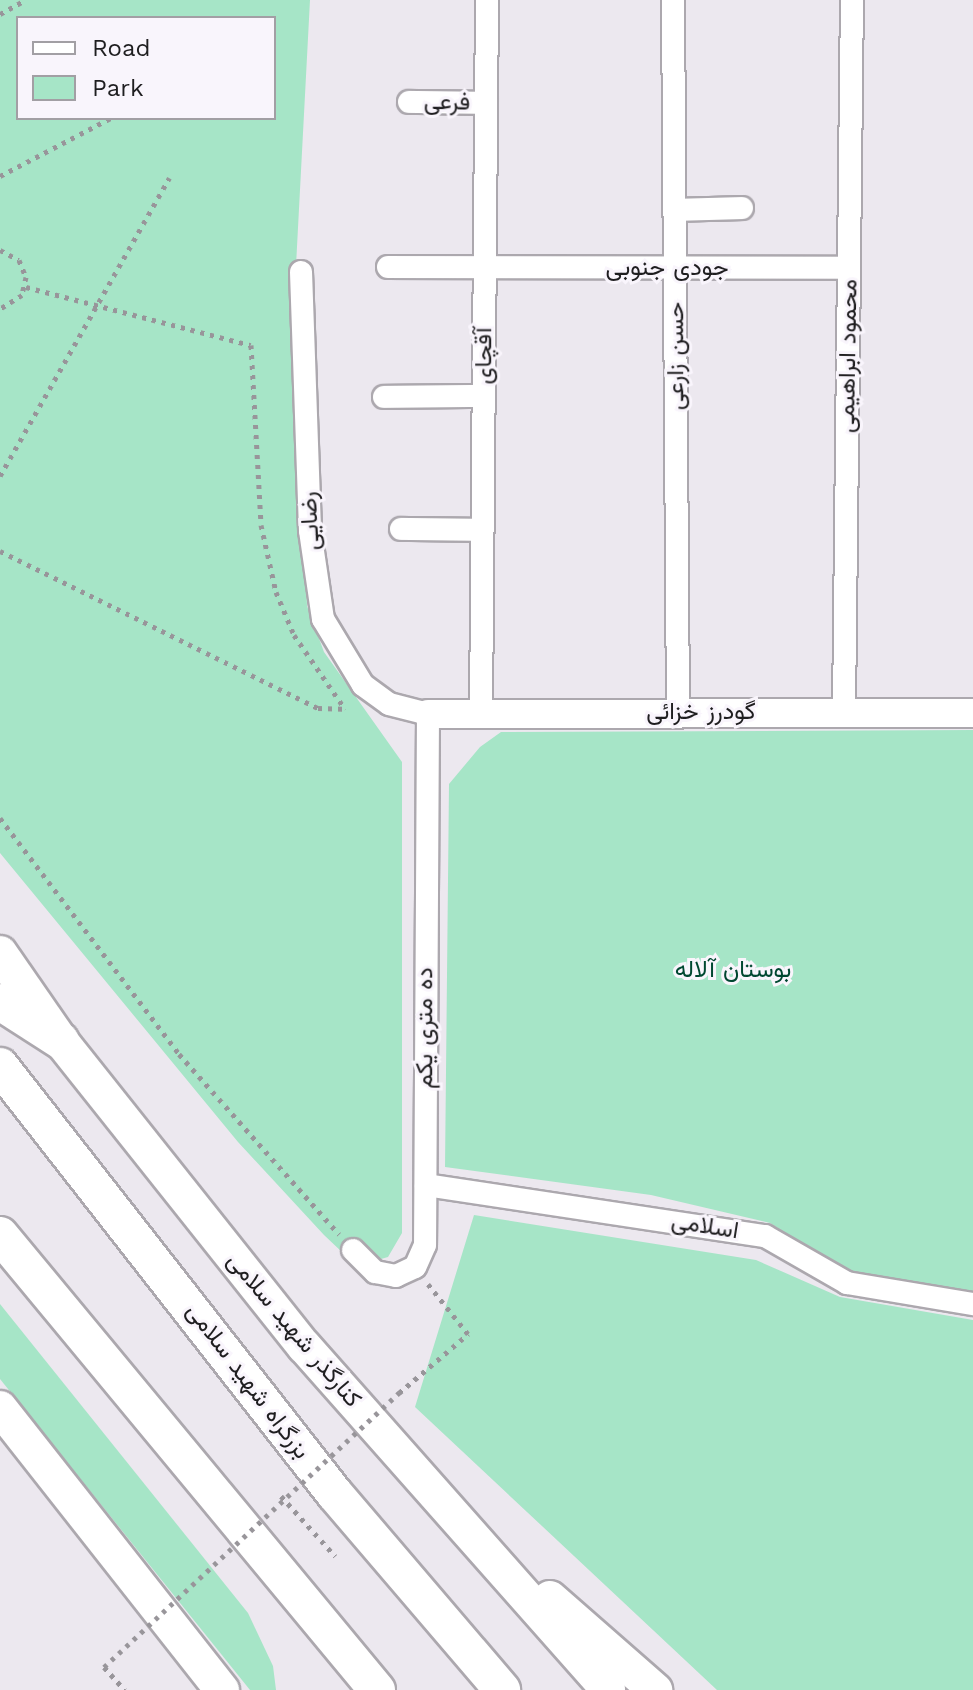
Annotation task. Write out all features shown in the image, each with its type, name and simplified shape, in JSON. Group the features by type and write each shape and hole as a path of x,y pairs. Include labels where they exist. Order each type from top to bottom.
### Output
{"highway":[{"path":"0,1002 61,1041"},
{"name":"بزرگراه شهید سلامی","path":"0,1066 334,1493 502,1690"},
{"path":"0,1235 377,1690"}],"main road":[{"name":"کنارگذر شهید سلامی","path":"0,953 61,1041 304,1346 608,1690"},
{"path":"0,1408 222,1690"},
{"path":"442,1503 655,1690"}],"street":[{"name":"آقچای","path":"481,713 487,0"},
{"name":"حسن زارعی","path":"673,0 678,712"},
{"name":"محمود ابراهیمی","path":"844,711 852,0"},
{"name":"فرعی","path":"409,102 486,103"},
{"path":"675,210 742,208"},
{"name":"جودی جنوبی","path":"388,267 849,268"},
{"name":"رضایی","path":"301,272 310,531 323,619 363,685 389,704 428,714"},
{"path":"384,397 483,396"},
{"path":"401,529 482,530"},
{"name":"گودرز خزائی","path":"428,714 973,713"},
{"name":"ده متری یکم","path":"415,1267 425,1245 428,714"},
{"name":"اسلامی","path":"426,1185 765,1236 847,1283 973,1304"},
{"path":"353,1250 375,1272 396,1276 415,1267"}],"path":[{"path":"0,14 25,0"},
{"path":"0,176 107,120"},
{"path":"0,476 169,178"},
{"path":"0,250 19,260 26,287"},
{"path":"26,287 251,345 261,525 276,592 294,635 345,709"},
{"path":"0,309 16,301 26,287"},
{"path":"0,551 318,708 359,710"},
{"path":"0,818 179,1054 353,1250"},
{"path":"125,1690 104,1667 281,1496 468,1334 415,1267"},
{"path":"281,1496 335,1556"}],"green space":[{"path":"0,0 310,0 296,266 307,606 324,652 402,762 402,1233 388,1257 374,1261 343,1253 238,1142 0,853"},
{"name":"بوستان آلاله","path":"973,730 973,1293 846,1273 770,1223 651,1195 445,1167 449,784 480,747 501,732"},
{"path":"474,1215 756,1260 840,1297 973,1320 973,1690 717,1690 415,1407"},
{"path":"0,1304 248,1613 273,1666 276,1690 250,1690 0,1379"}]}
